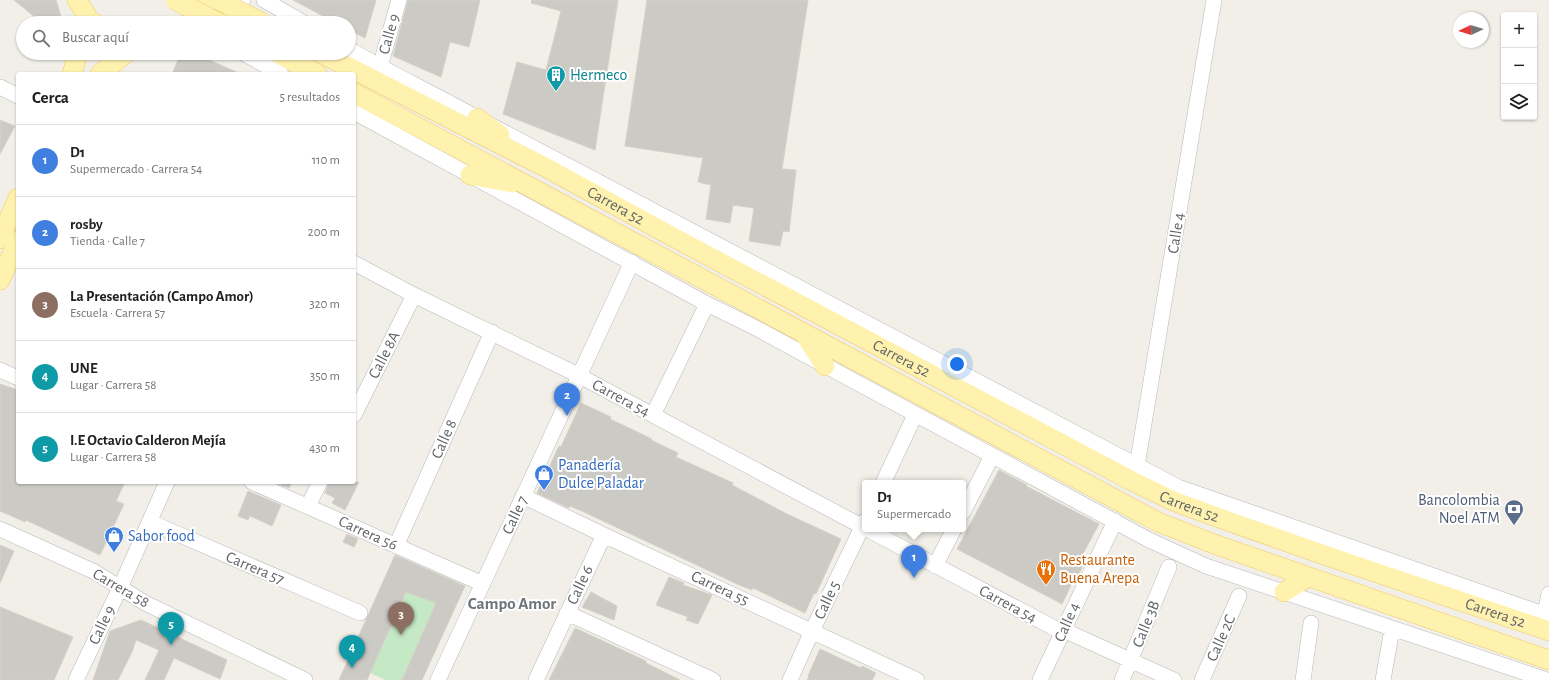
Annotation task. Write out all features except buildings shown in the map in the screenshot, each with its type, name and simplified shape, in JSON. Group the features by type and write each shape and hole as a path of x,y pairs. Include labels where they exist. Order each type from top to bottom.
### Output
{"main road":[{"path":"175,0 206,16"},
{"path":"194,16 204,0"},
{"path":"218,0 249,16"},
{"path":"77,1 78,16"},
{"path":"77,1 87,16"},
{"path":"73,72 76,60"},
{"path":"102,72 117,60"},
{"path":"290,60 313,72"},
{"name":"Carrera 52","path":"335,60 545,167 673,237 1130,480 1173,501 1333,558 1546,622"},
{"name":"Carrera 52","path":"356,94 1158,522 1214,544 1549,660"},
{"path":"477,118 545,167"},
{"path":"470,175 530,186"},
{"path":"0,239 16,203"},
{"path":"673,237 692,231"},
{"path":"0,280 16,244"},
{"path":"803,332 825,366"},
{"path":"1328,540 1333,558"},
{"path":"1284,592 1308,576"}],"street":[{"path":"228,16 232,8 243,0"},
{"path":"264,0 292,16"},
{"name":"Calle 9","path":"380,67 399,0"},
{"name":"Calle 4","path":"1137,466 1214,0"},
{"name":"Carrera 52","path":"356,53 1178,488 1328,540 1546,622"},
{"path":"256,60 277,72"},
{"path":"0,86 16,95"},
{"path":"356,113 707,304 752,326 1149,540 1206,566 1547,680"},
{"name":"Calle 7","path":"438,680 632,262"},
{"name":"Carrera 54","path":"356,264 414,295 579,376 862,524"},
{"name":"Calle 8A","path":"356,411 414,295"},
{"path":"653,415 707,304"},
{"name":"Calle 8","path":"396,546 492,332"},
{"path":"0,370 16,377"},
{"path":"884,480 915,415"},
{"path":"966,506 992,456"},
{"name":"Calle 9","path":"76,680 120,588 166,484"},
{"name":"Carrera 56","path":"257,484 483,584"},
{"path":"308,506 319,484"},
{"name":"Carrera 55","path":"523,496 917,680"},
{"name":"Calle 4","path":"1040,680 1115,521"},
{"name":"Carrera 57","path":"150,522 360,613"},
{"name":"Carrera 58","path":"0,529 95,572 145,603 305,680"},
{"name":"Calle 5","path":"790,680 812,631 862,532"},
{"name":"Carrera 54","path":"876,532 935,566 1056,629 1070,633 1174,680"},
{"path":"935,566 952,532"},
{"name":"Calle 6","path":"536,680 604,535"},
{"name":"Calle 3B","path":"1122,680 1169,567"},
{"path":"1546,622 1549,594"},
{"name":"Calle 2C","path":"1202,680 1240,596"},
{"path":"567,613 713,680"},
{"path":"1303,680 1311,623"},
{"path":"1383,680 1392,629"}],"green space":[{"path":"406,592 436,603 402,680 386,680 370,673"}],"place":[{"name":"Hermeco","path":"556,92"},
{"name":"rosby","path":"567,416"},
{"name":"Panadería Dulce Paladar","path":"544,491"},
{"name":"Bancolombia Noel ATM","path":"1514,526"},
{"name":"Sabor food","path":"114,553"},
{"name":"D1","path":"914,578"},
{"name":"Restaurante Buena Arepa","path":"1046,586"},
{"name":"La Presentación (Campo Amor)","path":"401,635"},
{"name":"I.E Octavio Calderon Mejía","path":"171,645"},
{"name":"UNE","path":"352,668"}],"district":[{"name":"Campo Amor","path":"512,603"}]}
